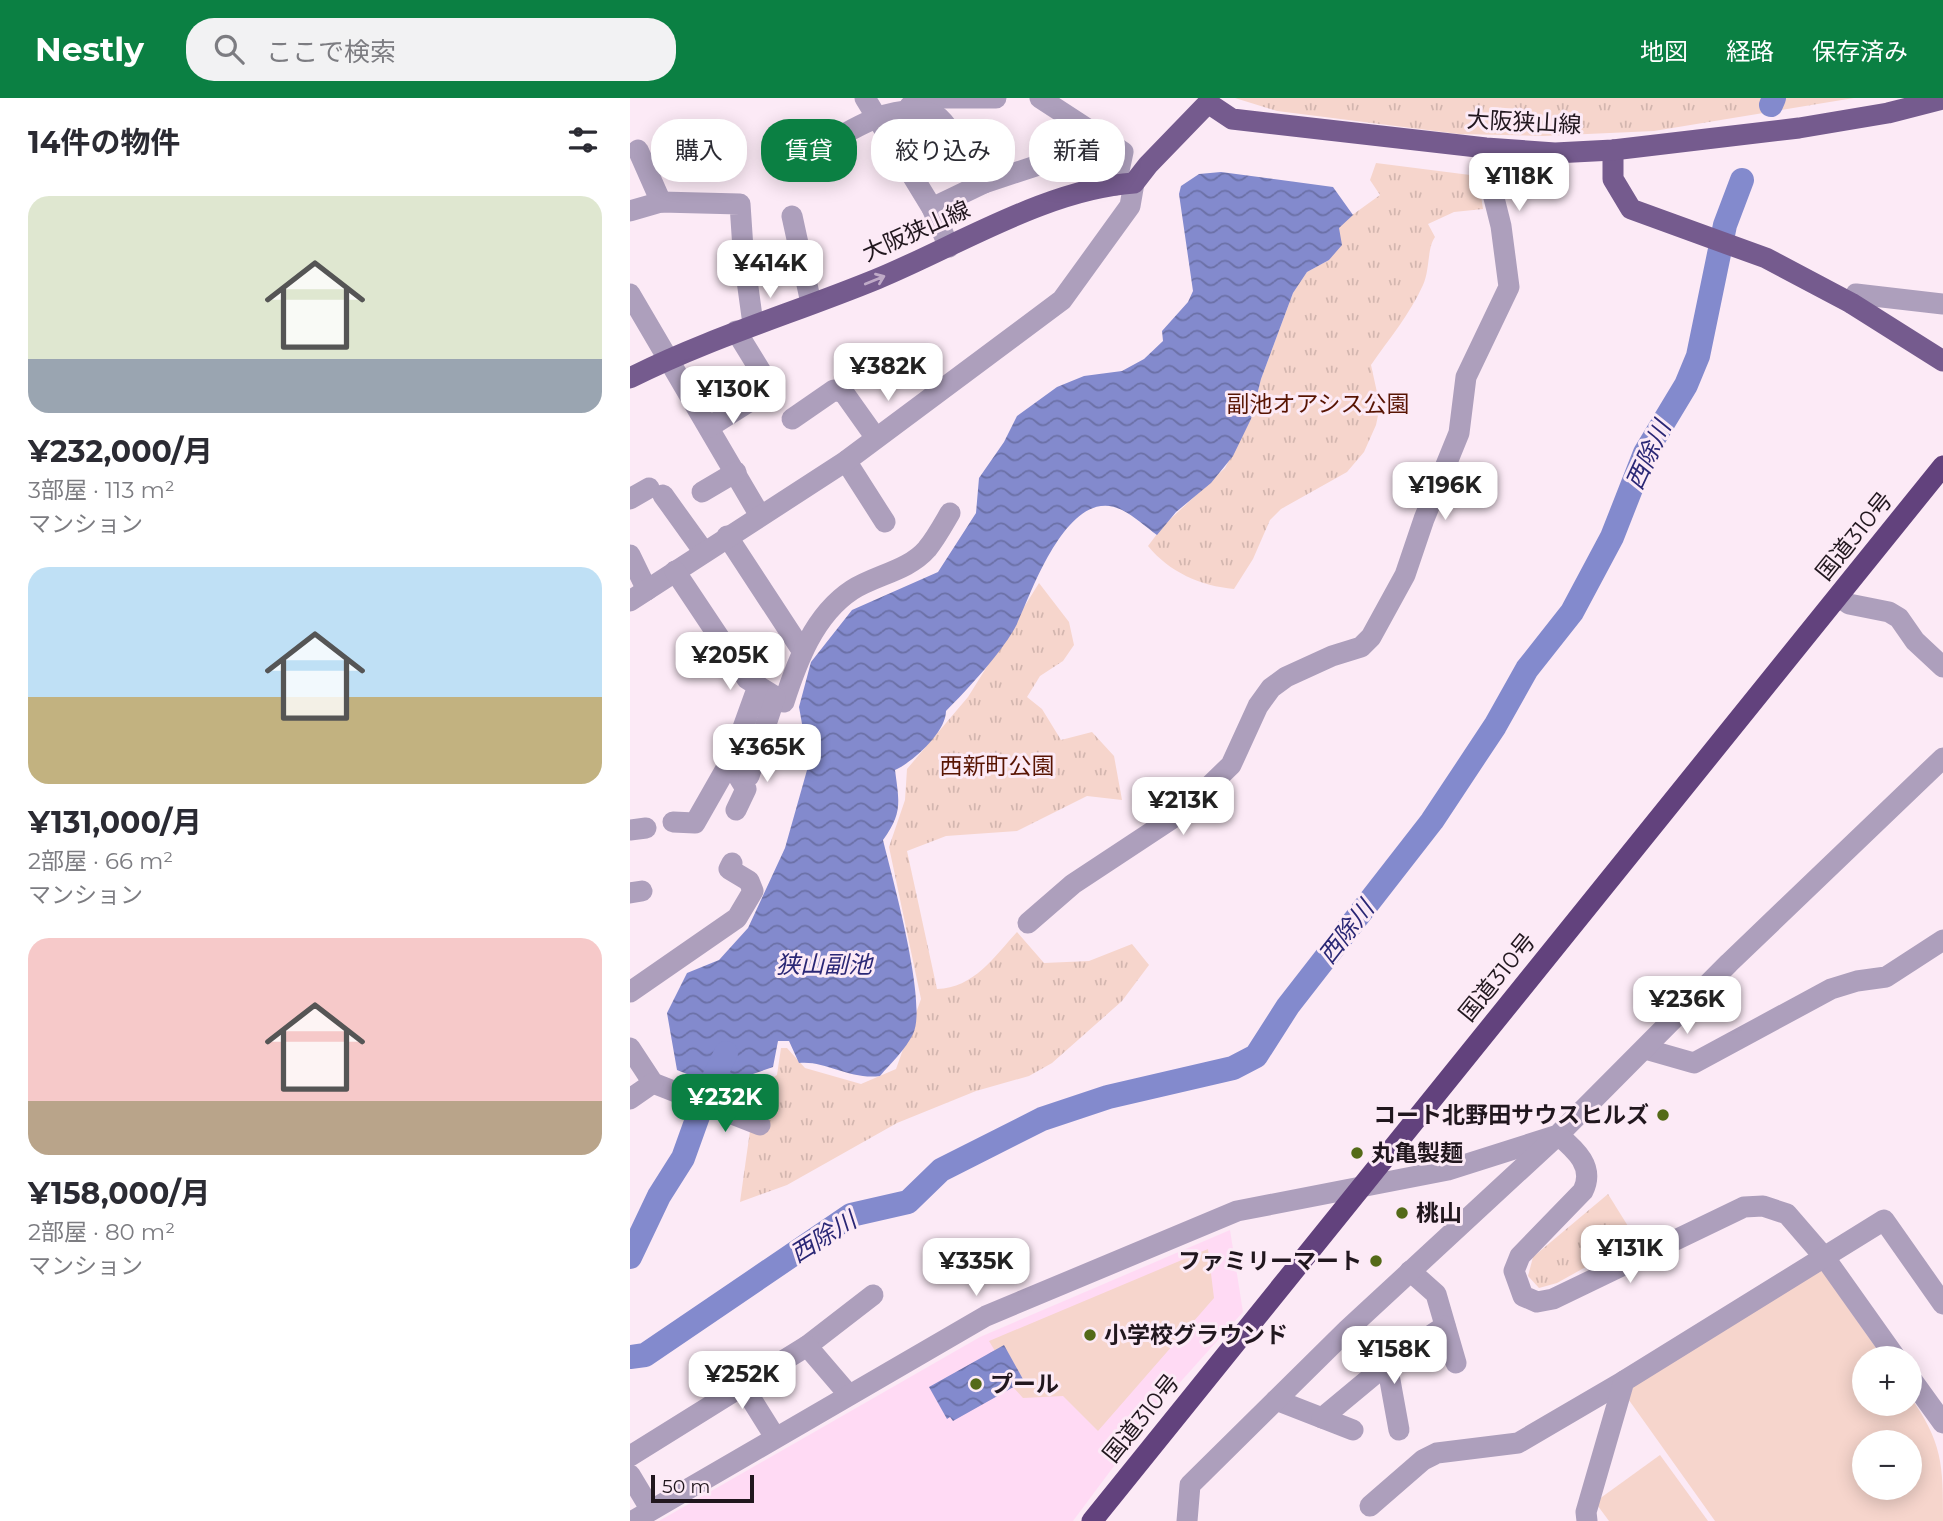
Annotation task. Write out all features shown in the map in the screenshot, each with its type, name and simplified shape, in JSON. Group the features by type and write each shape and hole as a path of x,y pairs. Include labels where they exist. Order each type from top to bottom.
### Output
{"highway":[{"name":"国道310号","path":"1092,1521 1943,466"}],"main road":[{"name":"大阪狭山線","path":"630,378 669,358 948,247 1013,216 1125,184 1148,165 1205,101 1232,120 1491,149 1555,153 1614,150 1799,128 1888,113 1943,99"},
{"path":"1614,150 1612,179 1631,209 1766,258 1851,303 1943,361"}],"street":[{"path":"855,119 871,106 910,106 942,98 996,98"},
{"path":"630,555 639,595 760,514 846,461 1062,300 1129,206 1123,152 1040,98"},
{"path":"871,106 932,208 948,247"},
{"path":"910,106 938,116 984,183"},
{"path":"1028,923 1073,884 1165,824 1231,765 1258,706 1270,688 1286,677 1361,647 1371,637 1405,575 1424,519 1459,433 1466,377 1509,287 1501,226 1488,174 1491,149"},
{"path":"638,150 661,202"},
{"path":"932,208 984,183 1066,156 1125,184"},
{"path":"630,211 661,202 740,204 743,249"},
{"path":"792,216 811,303"},
{"path":"709,427 771,388 745,328 746,273"},
{"path":"630,294 760,514"},
{"path":"1851,303 1856,294 1943,304"},
{"path":"792,419 834,390 844,393 876,438"},
{"path":"846,461 885,522"},
{"path":"702,492 736,472"},
{"path":"641,494 704,552"},
{"path":"676,571 747,679 783,702 801,649 852,590 900,568 926,551 950,513"},
{"path":"727,536 801,649"},
{"path":"1839,597 1849,604 1889,612 1899,618 1915,641 1943,667"},
{"path":"673,821 695,823 767,692"},
{"path":"749,776 767,692"},
{"path":"1187,1521 1190,1485 1410,1271 1558,1135 1729,963 1943,758"},
{"path":"729,763 746,789 736,810"},
{"path":"630,992 737,918 753,891 749,881 729,869 732,863"},
{"path":"1645,1049 1694,1063 1831,989 1857,981 1886,977 1943,940"},
{"path":"630,1048 654,1083 760,1125"},
{"path":"630,1099 654,1083"},
{"path":"630,1475 642,1516 986,1316 1237,1211 1364,1184 1404,1180 1448,1170 1558,1135"},
{"path":"1558,1135 1578,1152 1587,1168 1588,1182 1583,1191 1520,1256 1514,1271 1523,1296 1537,1302 1553,1299 1744,1207 1763,1206 1787,1214 1825,1258 1887,1346"},
{"path":"1370,1506 1423,1460 1437,1453 1518,1443 1624,1381 1884,1220 1943,1304"},
{"path":"1410,1271 1436,1294 1456,1363"},
{"path":"630,1455 807,1346 873,1295"},
{"path":"1322,1418 1387,1364 1445,1326"},
{"path":"807,1346 849,1395"},
{"path":"1387,1364 1399,1430"},
{"path":"1587,1521 1586,1512 1624,1381"},
{"path":"743,1386 775,1437"},
{"path":"1922,1394 1943,1423"},
{"path":"1276,1399 1353,1430"}],"shaded area":[{"path":"1230,1230 1243,1312 1158,1407 1073,1521 659,1521 980,1337"}],"green space":[{"path":"1235,98 1854,98 1654,131 1543,136 1459,134 1277,111"},
{"name":"副池オアシス公園","path":"1376,163 1478,176 1483,209 1454,212 1428,224 1435,237 1423,285 1406,316 1371,365 1380,406 1376,425 1364,452 1347,472 1281,509 1270,520 1253,559 1234,589 1210,585 1186,576 1166,563 1148,546 1163,526 1225,468 1251,419 1261,379 1293,293 1307,272 1329,260 1339,242 1339,228 1344,221 1380,195 1370,180"},
{"name":"西新町公園","path":"1039,583 1069,622 1074,645 1063,661 1040,676 1027,697 1042,709 1061,740 1092,732 1114,756 1122,800 1087,796 1017,831 946,836 907,851 937,989 962,983 973,977 1017,932 1044,963 1089,961 1132,944 1149,965 1122,1001 1052,1063 1029,1076 976,1091 897,1123 787,1185 740,1202 756,1088 777,1075 781,1048 787,1048 805,1068 861,1084 896,1069 921,999 889,847 905,800 907,769 968,697"},
{"path":"1608,1194 1636,1239 1557,1283 1539,1288 1528,1276 1533,1257"},
{"name":"小学校グラウンド","path":"1208,1249 1214,1298 1098,1431 1063,1396 1023,1398 1013,1387 1024,1381 1004,1346 995,1351 989,1341"},
{"path":"1821,1269 1875,1346 1852,1346 1852,1416 1922,1415 1939,1455 1943,1521 1715,1521 1626,1396 1629,1384"},
{"path":"1660,1455 1708,1521 1609,1521 1595,1502"}],"water":[{"name":"狭山副池","path":"1221,172 1333,187 1353,215 1339,228 1342,245 1329,260 1307,272 1293,293 1261,379 1251,419 1233,456 1211,483 1176,512 1157,535 1122,510 1103,506 1085,512 1069,526 1055,544 1017,624 1003,646 946,711 945,719 935,737 911,760 895,770 897,814 883,840 900,910 916,996 916,1019 910,1040 880,1076 858,1075 818,1064 799,1063 789,1041 778,1041 773,1067 750,1075 749,1099 677,1070 667,1013 687,973 719,960 748,928 785,848 809,763 799,707 811,662 852,610 938,572 976,513 979,478 1004,442 1017,416 1057,387 1084,376 1122,371 1144,359 1163,341 1162,331 1188,302 1193,291 1179,194 1181,186 1199,174"},
{"name":"プール","path":"1004,1345 1024,1381 953,1421 950,1417 947,1419 929,1387"}],"waterway":[{"name":"西除川","path":"1771,105 1774,98"},
{"name":"西除川","path":"630,1357 645,1355 851,1215 908,1202 941,1170 1042,1119 1108,1097 1233,1068 1256,1056 1288,1006 1432,821 1495,726 1527,669 1572,612 1612,537 1645,453 1686,385 1698,356 1725,225 1742,180"},
{"name":"西除川","path":"630,1257 659,1196 683,1158 706,1094 726,1053"}],"place":[{"name":"コート北野田サウスヒルズ","path":"1663,1115"},
{"name":"丸亀製麺","path":"1357,1153"},
{"name":"桃山","path":"1402,1213"},
{"name":"ファミリーマート","path":"1376,1261"},
{"name":"小学校グラウンド","path":"1090,1335"},
{"name":"プール","path":"976,1384"}]}
